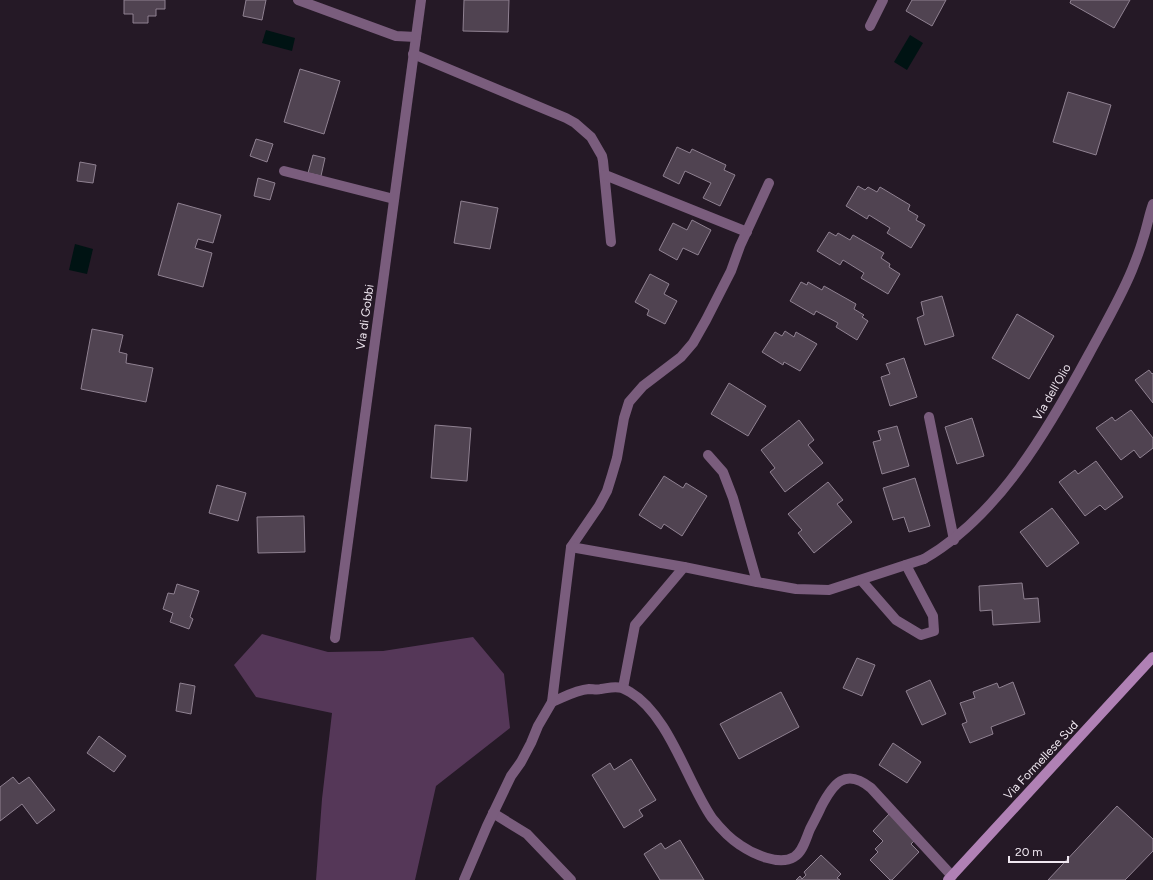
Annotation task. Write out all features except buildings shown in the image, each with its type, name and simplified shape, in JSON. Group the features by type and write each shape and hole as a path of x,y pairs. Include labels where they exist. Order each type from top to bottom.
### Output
{"street":[{"path":"298,0 396,36 416,37"},
{"name":"Via di Gobbi","path":"335,638 421,0"},
{"path":"870,26 883,0"},
{"path":"413,54 566,118 575,123 591,137 598,147 603,161 611,242"},
{"path":"284,171 394,199"},
{"path":"605,175 747,232"},
{"path":"464,880 511,776 521,762 538,726 552,702 571,547 599,506 607,491 617,458 624,418 629,402 643,386 681,357 693,343 731,270 769,183"},
{"name":"Via dell'Olio","path":"571,547 684,567 757,582 796,588 829,590 924,559 936,552 954,540 987,508 1005,487 1064,400 1124,288 1138,255 1153,204"},
{"path":"929,417 954,540"},
{"path":"708,455 723,472 733,498 757,582"},
{"path":"861,580 896,620 921,635 934,631 933,616 906,565"},
{"path":"623,688 636,625 684,567"},
{"name":"Via Formellese Sud","path":"950,878 1153,657"},
{"path":"552,702 578,691 609,687 623,688 634,695 652,712 665,730 712,818 721,829 740,846 762,857 780,860 794,857 804,843 831,789 845,779 855,779 864,782 871,788 950,878"},
{"path":"493,813 527,834 571,880"}],"shaded area":[{"path":"266,30 295,38 292,51 262,43"},
{"path":"910,35 923,43 907,70 894,62"},
{"path":"75,244 93,249 87,274 69,270"},
{"path":"262,634 328,652 383,651 473,637 504,674 510,728 436,786 415,880 316,880 322,799 332,713 256,697 234,665"}]}
